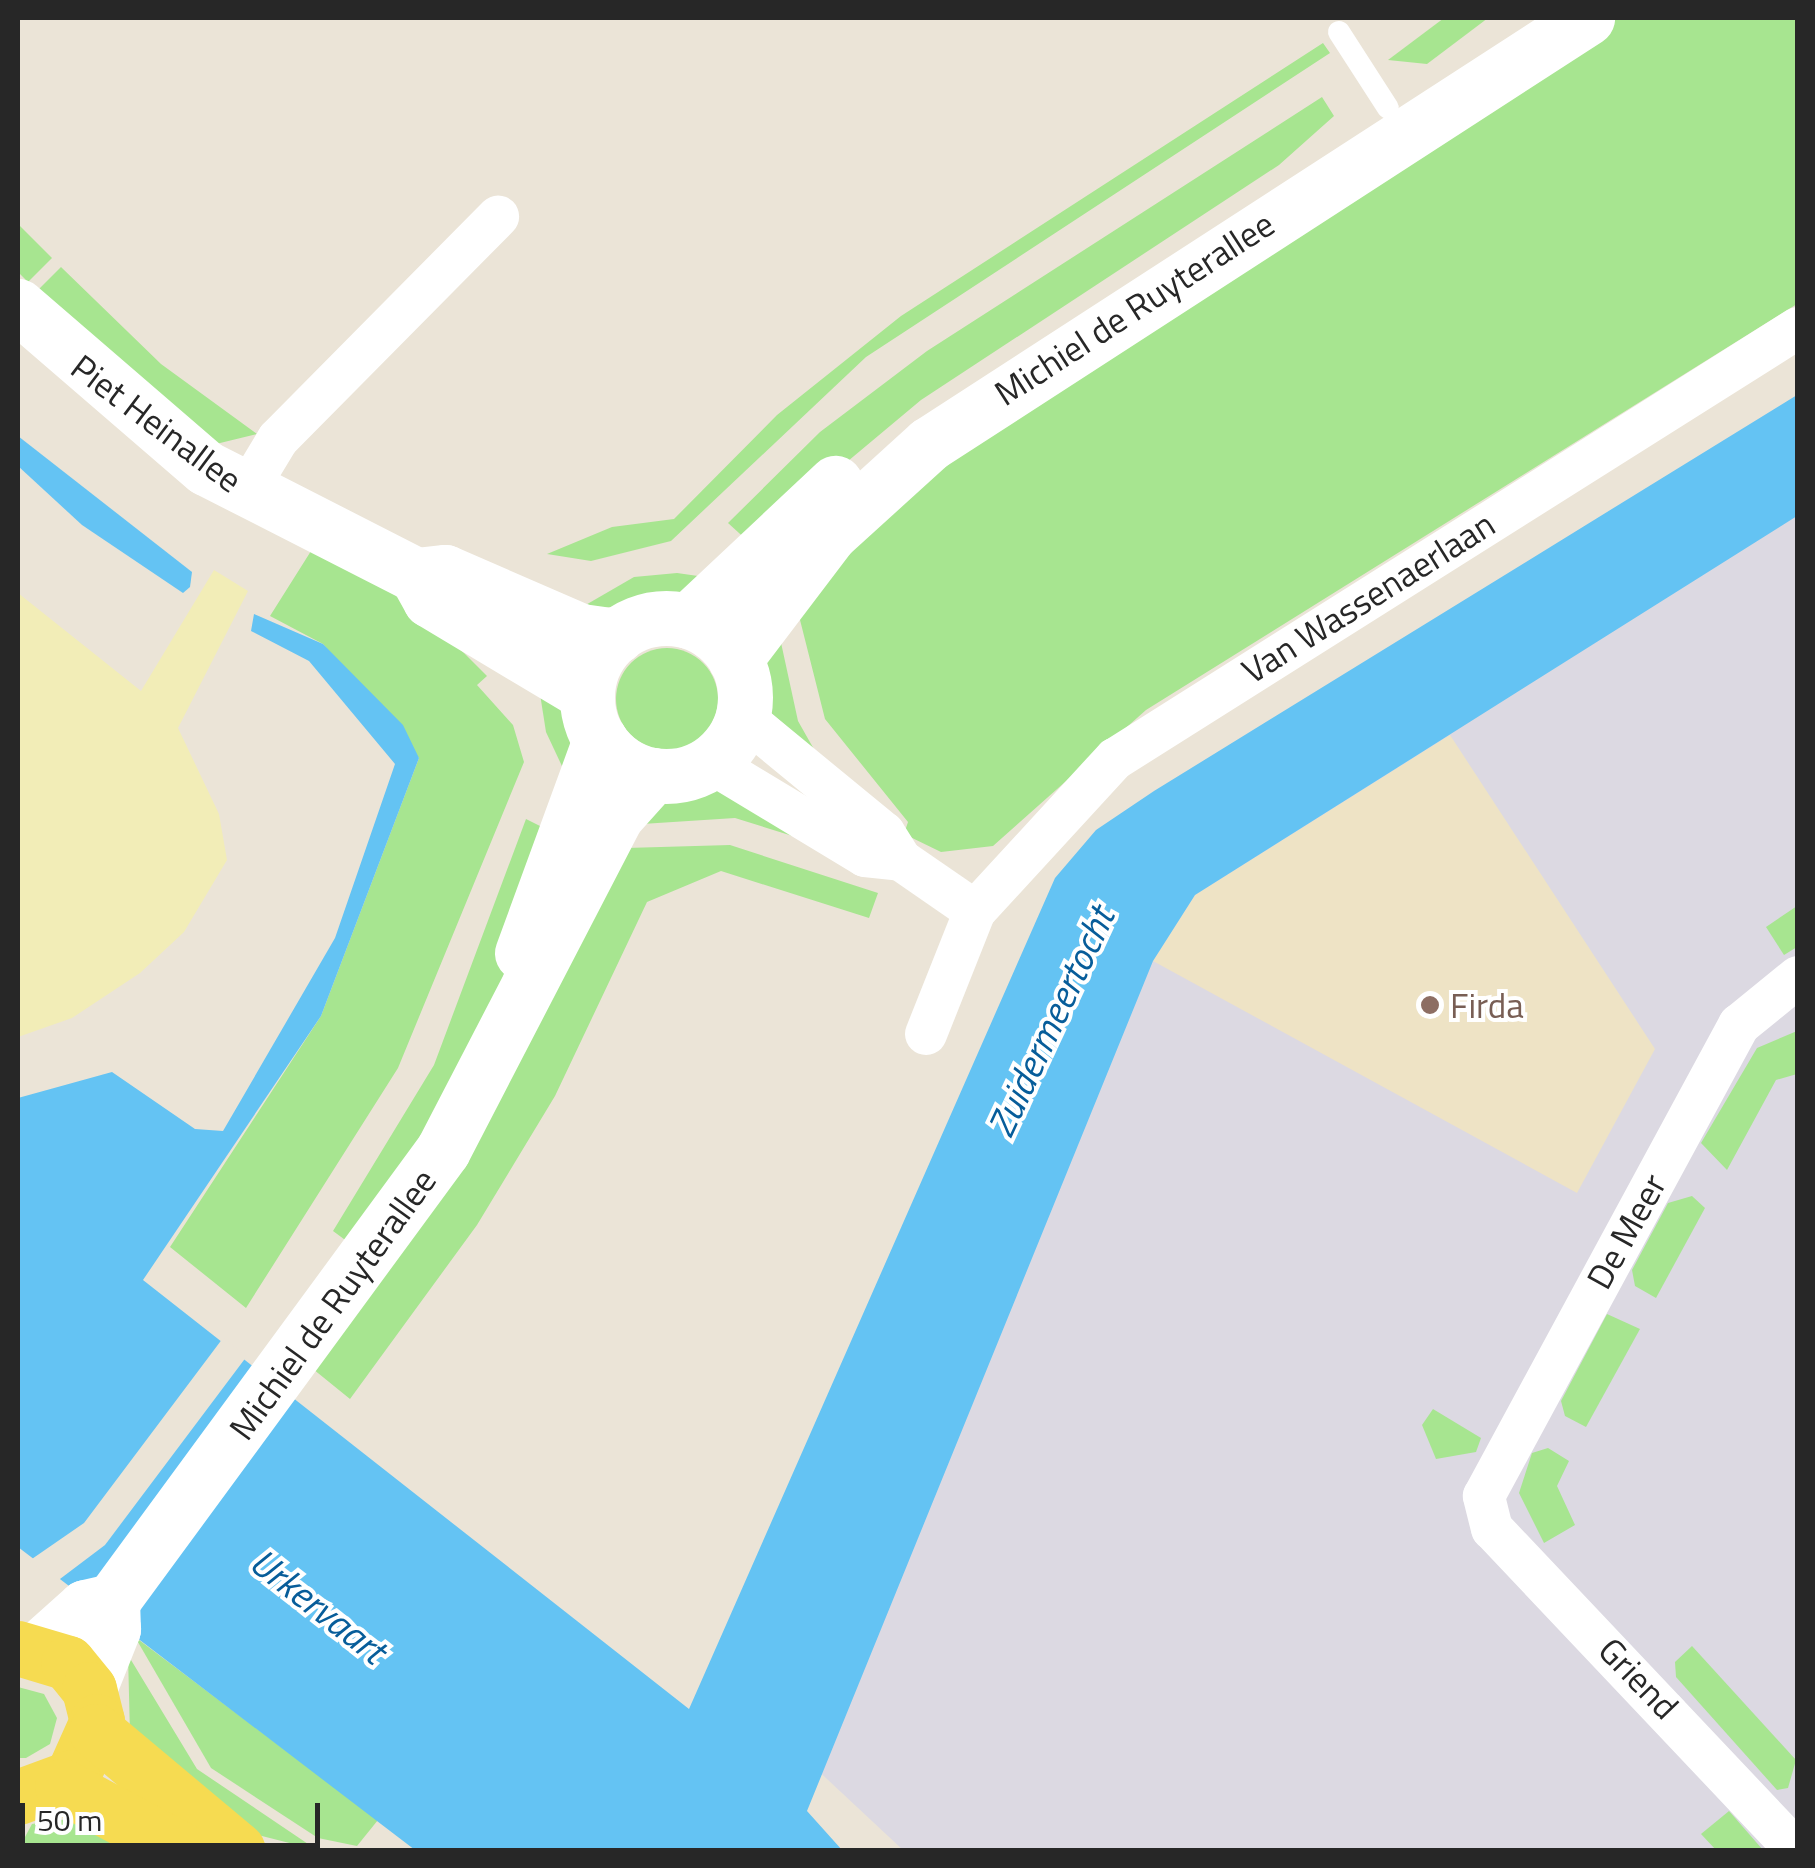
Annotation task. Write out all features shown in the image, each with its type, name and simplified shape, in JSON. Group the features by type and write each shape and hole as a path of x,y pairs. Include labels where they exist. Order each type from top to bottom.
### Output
{"main road":[{"name":"Michiel de Ruyterallee","path":"688,621 935,402 1527,18"},
{"name":"Michiel de Ruyterallee","path":"735,659 790,578 929,444 1587,18"},
{"name":"Piet Heinallee","path":"18,306 99,384 246,492 416,575 445,572 581,631 617,636"},
{"name":"Piet Heinallee","path":"416,575 430,600 594,717"},
{"path":"645,621 688,621 735,659 743,717 710,763 652,775 594,717 596,662 617,636 645,621"},
{"name":"Michiel de Ruyterallee","path":"67,1668 85,1608 112,1601 444,1150 523,990 529,914 594,717"},
{"name":"Michiel de Ruyterallee","path":"523,990 542,973 617,815 652,775"},
{"path":"30,1796 88,1757 67,1668"},
{"path":"67,1668 238,1850"},
{"path":"30,1796 182,1850"}],"street":[{"path":"246,492 278,440 498,218"},
{"name":"Van Wassenaerlaan","path":"926,1034 975,911 1114,760 1798,328"},
{"path":"743,717 884,833 901,860 975,911"},
{"path":"710,763 865,856 901,860"},
{"name":"De Meer","path":"1484,1506 1499,1462 1739,1025 1797,978"},
{"name":"Griend","path":"1484,1506 1492,1529 1796,1850"}],"lane":[{"path":"1339,32 1388,108"}],"shaded area":[{"path":"1797,454 1797,1850 903,1850 751,1708 1135,873"},
{"name":"Firda","path":"1450,735 1655,1049 1577,1193 1153,961 1195,895"}],"green space":[{"path":"1444,18 1488,18 1427,64 1388,60"},
{"path":"1604,18 1797,18 1797,304 1146,710 993,846 941,852 904,834 908,822 825,719 798,612 875,506"},
{"path":"1323,43 1330,53 866,357 671,541 591,561 547,554 612,527 674,519 777,415 901,316"},
{"path":"1322,97 1334,116 1279,165 921,400 750,543 728,523 820,432 927,351"},
{"path":"18,224 52,258 28,282 18,272"},
{"path":"61,267 161,364 257,434 216,444 37,291"},
{"path":"311,551 403,596 461,650 487,676 477,685 513,725 524,762 398,1068 246,1308 170,1247 321,1016 419,758 323,644 270,616"},
{"path":"677,573 712,578 677,602 577,610 634,577"},
{"path":"780,638 798,721 815,751 763,706 759,659"},
{"path":"667,648 686,652 703,663 714,680 718,699 714,718 703,735 686,746 667,750 648,746 631,735 620,718 616,699 620,680 631,663 648,652"},
{"path":"540,694 574,717 568,779 546,732"},
{"path":"707,788 728,790 799,838 735,818 642,824 667,793"},
{"path":"526,819 548,830 498,993 475,1050 352,1245 333,1231 434,1065"},
{"path":"730,845 878,893 869,918 721,871 647,902 555,1096 477,1225 350,1399 313,1369 626,848"},
{"path":"1797,906 1797,947 1784,955 1766,927"},
{"path":"1797,1031 1797,1074 1776,1080 1727,1170 1701,1143 1757,1048"},
{"path":"1692,1196 1705,1208 1656,1298 1635,1286 1632,1270 1668,1203"},
{"path":"1607,1314 1640,1329 1586,1427 1565,1416 1561,1401"},
{"path":"1433,1409 1481,1438 1476,1452 1436,1459 1422,1425"},
{"path":"1548,1448 1569,1461 1557,1486 1575,1525 1544,1543 1519,1493 1532,1453"},
{"path":"135,1637 378,1820 357,1846 318,1838 211,1768"},
{"path":"1692,1646 1796,1760 1788,1788 1777,1790 1676,1677 1675,1662"},
{"path":"128,1655 197,1769 317,1850 258,1835 130,1735"},
{"path":"18,1687 44,1694 57,1718 50,1744 26,1758 18,1758"},
{"path":"1729,1811 1763,1850 1716,1850 1701,1834"},
{"path":"83,1817 153,1850 18,1850 32,1824"}],"sand":[{"path":"214,570 248,591 178,728 219,814 227,860 184,932 140,973 72,1018 18,1037 18,593 141,691"}],"water":[{"path":"1797,395 1797,516 1195,895 1153,961 807,1811 842,1850 415,1850 18,1547 18,1098 112,1072 195,1129 223,1131 335,938 395,764 309,661 251,631 254,614 323,644 403,725 419,758 321,1016 143,1280 689,1709 1055,878 1096,830 1154,791"},
{"path":"18,436 192,572 190,587 183,593 82,525 18,466"}],"pier":[{"path":"223,1338 247,1356 105,1545 56,1582 29,1561 84,1523"}],"place":[{"name":"Firda","path":"1430,1005"}],"water label":[{"name":"Zuidermeertocht","path":"1051,1022"},
{"name":"Urkervaart","path":"318,1606"}]}
